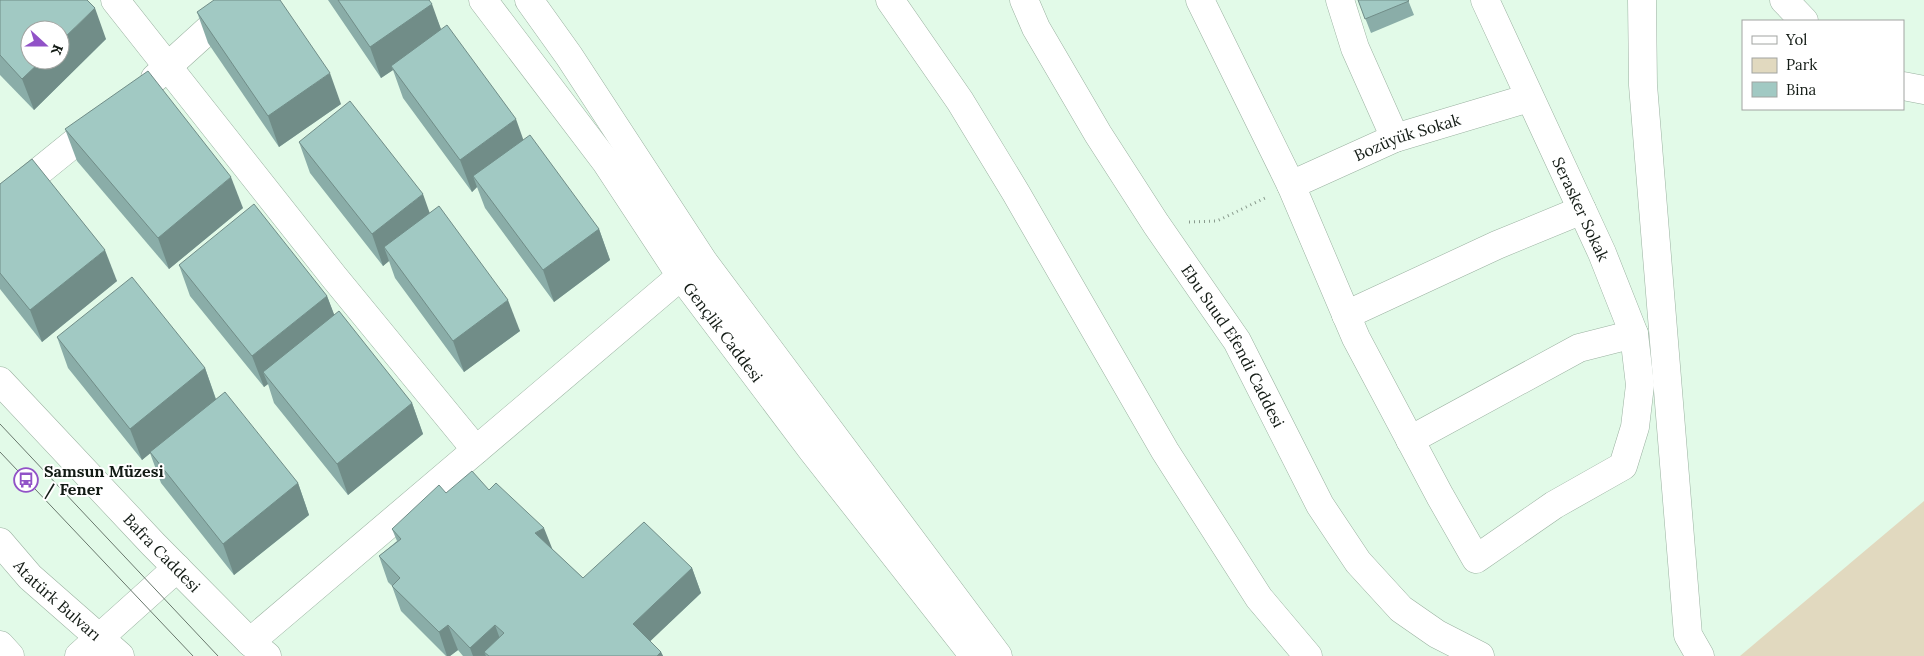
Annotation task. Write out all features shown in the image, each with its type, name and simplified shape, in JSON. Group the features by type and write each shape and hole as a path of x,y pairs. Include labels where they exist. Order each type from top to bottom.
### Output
{"street":[{"path":"115,0 334,277 476,450"},
{"path":"0,203 169,67 241,0"},
{"name":"Gençlik Caddesi","path":"484,0 606,162 681,276 812,450 974,656"},
{"name":"Gençlik Caddesi","path":"529,0 569,56 703,261 998,656"},
{"path":"890,0 960,101 1160,443 1207,517 1260,598 1308,656"},
{"name":"Ebu Suud Efendi Caddesi","path":"1024,0 1036,28 1098,134 1156,224 1237,341 1320,505 1358,562 1401,609 1437,634 1480,656"},
{"path":"1200,0 1291,185 1346,315 1410,440 1579,348 1634,334"},
{"path":"1340,0 1355,48 1395,138"},
{"name":"Serasker Sokak","path":"1410,440 1476,559 1554,505 1623,466 1635,427 1640,385 1634,334 1602,253 1485,0"},
{"path":"1642,0 1643,85 1687,625 1688,635 1700,656"},
{"path":"1784,0 1803,20"},
{"path":"1904,86 1924,90"},
{"name":"Bozüyük Sokak","path":"1291,185 1395,138 1529,98"},
{"path":"1346,315 1497,245 1582,210"},
{"path":"258,649 476,450 681,276 703,261"},
{"name":"Bafra Caddesi","path":"0,381 177,568 258,649"},
{"name":"Atatürk Bulvarı","path":"0,542 30,577 120,656"},
{"path":"79,656 177,568"},
{"path":"0,645 10,656"}],"path":[{"path":"1156,224 1217,221 1291,185"}],"green space":[{"path":"1924,501 1924,656 1740,656"}],"building":[{"path":"0,0 87,0 95,8 70,32 70,20 20,20 20,70 31,70 22,79 0,55"},
{"path":"214,0 280,0 330,73 268,116 197,12"},
{"path":"338,0 429,0 432,4 370,47"},
{"path":"1358,0 1408,0 1409,1 1365,19"},
{"path":"447,25 516,119 460,160 391,66"},
{"path":"148,71 231,177 158,238 65,129"},
{"path":"350,101 423,194 372,234 299,142"},
{"path":"530,135 599,229 543,270 473,176"},
{"path":"32,159 105,250 30,310 0,273 0,184"},
{"path":"254,204 327,296 252,356 179,265"},
{"path":"439,206 508,300 453,341 384,247"},
{"path":"132,277 205,368 130,429 57,337"},
{"path":"339,311 412,403 337,464 263,372"},
{"path":"225,392 298,483 223,544 150,452"},
{"path":"472,471 489,490 496,483 544,528 535,533 583,578 644,522 692,568 633,624 661,652 657,656 489,656 484,652 504,633 495,625 470,648 448,625 439,632 392,586 400,578 379,556 401,539 392,529 439,485 446,493"}],"tram line":[{"path":"0,424 218,656"},
{"path":"0,452 193,656"}],"place":[{"name":"Samsun Müzesi / Fener","path":"26,480"}]}
